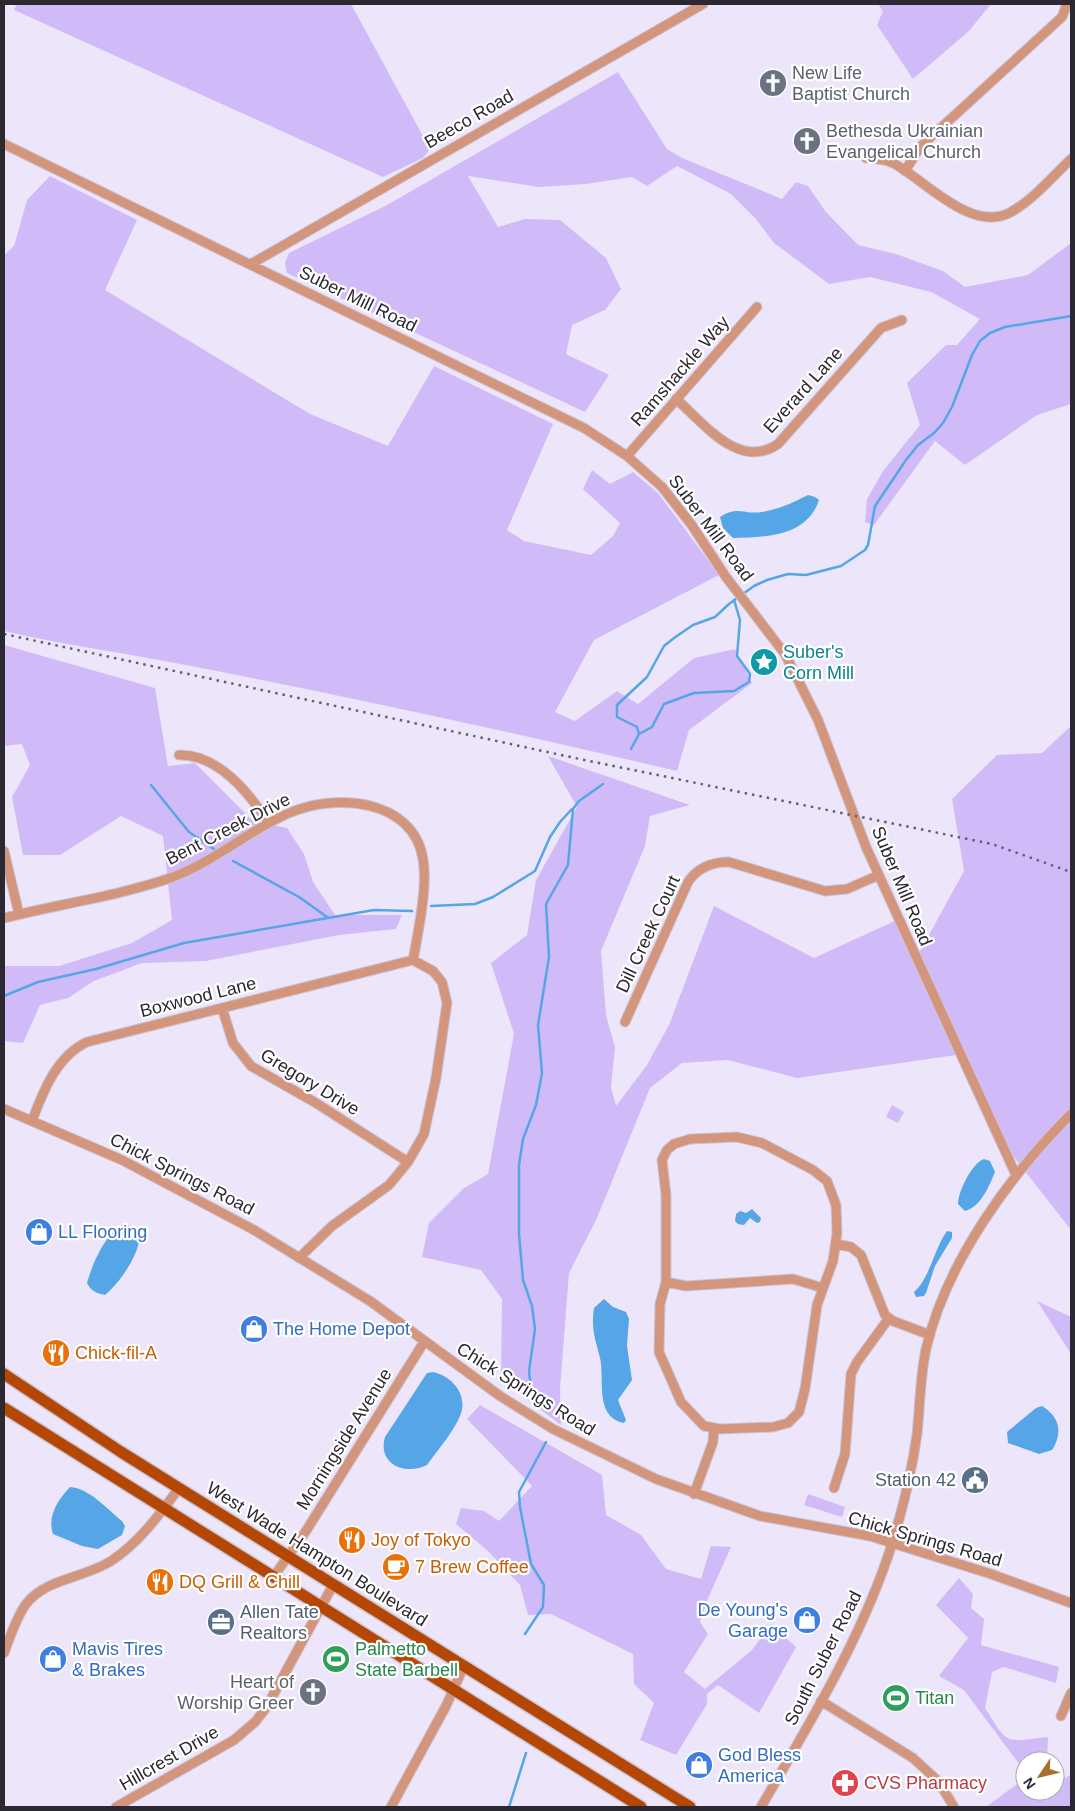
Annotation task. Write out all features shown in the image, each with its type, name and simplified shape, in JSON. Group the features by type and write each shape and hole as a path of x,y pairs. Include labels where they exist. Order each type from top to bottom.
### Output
{"main road":[{"name":"West Wade Hampton Boulevard","path":"4,1374 288,1557 690,1807"},
{"path":"4,1408 641,1807"}],"street":[{"name":"Beeco Road","path":"251,264 703,4"},
{"path":"905,171 920,147 1062,17 1067,4"},
{"name":"Suber Mill Road","path":"4,144 576,424 644,469 677,504 736,590 785,654 801,683 828,745 879,875 1016,1176"},
{"path":"866,158 891,162 968,213 982,217 996,217 1018,208 1071,159"},
{"name":"Ramshackle Way","path":"627,456 757,307"},
{"name":"Everard Lane","path":"676,399 734,448 752,454 766,451 778,444 881,328 902,320"},
{"path":"179,755 197,756 228,775 253,800 269,823"},
{"name":"Bent Creek Drive","path":"4,918 173,877 208,860 269,823 306,807 339,802 379,809 405,824 419,844 424,867 414,960"},
{"path":"4,851 19,914"},
{"name":"Dill Creek Court","path":"625,1022 688,882 700,869 714,863 729,862 825,891 847,889 879,875"},
{"path":"299,1258 332,1226 386,1188 408,1162 426,1127 436,1078 447,1003 442,982 433,971 414,960"},
{"name":"Boxwood Lane","path":"32,1120 56,1070 68,1054 79,1046 99,1038 414,960"},
{"name":"Gregory Drive","path":"222,1008 233,1043 251,1066 316,1103 408,1162"},
{"name":"Chick Springs Road","path":"4,1109 122,1160 254,1230 370,1301 500,1396 569,1439 656,1479 760,1516 870,1536 982,1571 1071,1603"},
{"name":"South Suber Road","path":"761,1807 864,1620 892,1543 912,1468 923,1367 940,1301 954,1273 1016,1176 1071,1114"},
{"path":"737,1137 762,1143 813,1170 827,1182 836,1205 836,1244 817,1306 805,1389 799,1412 788,1423 773,1427 714,1428 704,1426 694,1418 681,1402 659,1352 660,1304 666,1282 666,1195 662,1160 667,1150 674,1144 690,1139 737,1137"},
{"path":"836,1244 850,1247 862,1255 879,1305 889,1318 930,1335"},
{"path":"666,1282 686,1286 793,1280 823,1288"},
{"path":"834,1488 845,1454 851,1374 856,1362 889,1318"},
{"name":"Morningside Avenue","path":"274,1576 288,1557 424,1342"},
{"path":"694,1494 713,1442 714,1428"},
{"path":"4,1653 22,1611 33,1596 47,1587 87,1574 113,1560 148,1528 179,1488"},
{"name":"Hillcrest Drive","path":"116,1807 234,1740 255,1722 266,1708 333,1585"},
{"path":"391,1807 446,1706 452,1688 464,1666"},
{"path":"1061,1716 1071,1693"},
{"path":"821,1701 913,1758 938,1780 954,1807"}],"shaded area":[{"path":"17,4 351,4 430,149 423,158 383,177 14,10"},
{"path":"878,4 991,4 969,31 913,79 877,25 883,11"},
{"path":"618,72 667,149 682,158 782,199 796,182 808,186 826,212 858,245 896,254 943,271 965,287 1028,275 1071,243 1071,404 1037,415 965,465 935,441 874,525 865,522 867,499 883,471 920,425 907,383 946,345 957,345 980,319 931,292 870,277 829,284 774,243 756,219 731,194 677,166 647,186 632,177 586,184 539,187 468,176 498,227 525,219 560,220 606,258 621,289 605,310 572,325 566,354 609,375 585,412 287,273 285,263 289,253 387,205"},
{"path":"50,176 137,220 105,290 310,414 388,446 434,366 553,424 507,530 524,541 591,555 613,536 620,523 583,489 592,470 610,484 633,472 658,493 719,575 594,640 555,712 575,721 617,691 638,704 694,658 735,649 752,683 689,730 677,771 364,701 4,631 4,255 14,246 27,200"},
{"path":"4,645 155,688 168,766 195,763 253,821 287,828 304,854 313,882 335,915 402,915 396,929 339,935 206,961 142,963 94,981 68,998 40,1005 23,1043 4,1041 4,966 59,966 132,943 172,920 163,836 121,816 60,855 23,855 12,797 30,765 22,744 4,746"},
{"path":"1071,726 1071,1230 1006,1147 963,1054 797,1078 728,1060 682,1063 650,1088 597,1218 569,1273 560,1389 561,1425 501,1380 502,1299 481,1270 422,1257 429,1223 464,1188 488,1174 514,1034 491,963 527,935 536,880 577,807 548,756 690,805 650,816 645,846 601,951 606,1015 615,1047 611,1087 616,1106 647,1065 669,1025 714,906 814,958 899,919 918,955 964,871 952,799 997,755 1042,753"},
{"path":"892,1105 904,1112 898,1123 886,1117"},
{"path":"1037,1301 1071,1317 1071,1354"},
{"path":"480,1405 602,1475 606,1515 641,1535 666,1569 701,1579 711,1546 731,1547 709,1596 700,1622 708,1634 684,1672 705,1689 752,1650 771,1624 796,1647 759,1713 718,1685 707,1694 707,1704 676,1755 640,1740 654,1703 634,1684 633,1654 551,1614 528,1615 520,1585 488,1551 456,1524 461,1508 484,1511 499,1521 532,1486 467,1419"},
{"path":"808,1494 845,1507 842,1517 804,1505"},
{"path":"959,1578 973,1594 971,1608 984,1619 981,1645 1059,1667 1056,1683 1004,1667 992,1672 985,1708 999,1729 1009,1739 1023,1740 1048,1737 1047,1751 1015,1751 1015,1759 964,1690 939,1676 968,1638 936,1605"},
{"path":"1071,1774 1071,1807 986,1807 1015,1785 1015,1801 1065,1801 1065,1777"}],"water":[{"path":"808,495 819,500 813,512 805,521 784,533 733,538 723,528 720,517 726,513 736,511 756,513 768,511"},
{"path":"984,1159 990,1161 995,1172 980,1201 971,1209 965,1211 958,1204 960,1192 970,1172"},
{"path":"752,1209 761,1218 760,1222 757,1223 750,1218 744,1225 738,1224 735,1221 736,1214 740,1211 746,1213"},
{"path":"126,1224 138,1229 139,1237 135,1255 124,1274 111,1290 105,1295 96,1292 87,1283 92,1267 112,1233"},
{"path":"947,1231 952,1232 952,1238 935,1266 926,1293 924,1296 916,1297 914,1292 924,1279"},
{"path":"604,1299 613,1307 626,1312 629,1319 627,1346 632,1380 618,1400 626,1420 624,1423 608,1413 603,1396 600,1358 593,1322 594,1308"},
{"path":"433,1372 452,1382 457,1388 462,1401 460,1416 450,1434 427,1465 419,1468 402,1468 389,1461 385,1454 385,1437 427,1373"},
{"path":"1042,1406 1053,1415 1058,1426 1058,1438 1052,1450 1039,1454 1008,1443 1007,1432 1036,1408"},
{"path":"70,1487 77,1488 91,1495 122,1521 125,1526 122,1535 98,1549 82,1546 53,1534 51,1521 55,1509 61,1497"}],"waterway":[{"path":"631,749 639,734 637,727 617,717 617,705 647,677 664,646 693,625 715,617 754,586 788,574 806,575 841,566 865,550 868,545 875,506 918,445 934,433 943,423 952,407 972,355 980,341 990,333 1005,327 1071,316"},
{"path":"639,734 652,727 664,704 694,693 734,691 749,682 750,674 737,656 740,620 734,600"},
{"path":"550,1407 532,1399 529,1371 535,1329 532,1306 523,1280 519,1234 519,1165 523,1139 536,1105 542,1073 538,1025 549,957 546,904 568,865 573,809 579,801 603,784"},
{"path":"151,785 189,832 214,849"},
{"path":"431,906 475,904 493,897 535,871 550,837 572,809"},
{"path":"233,861 299,897 327,917"},
{"path":"4,996 38,982 96,969 184,943 374,910 412,911"},
{"path":"525,1634 543,1607 544,1585 531,1564 519,1492 546,1442"},
{"path":"509,1807 526,1753"}],"railway":[{"path":"4,634 575,758 992,844 1071,872"}],"place":[{"name":"New Life Baptist Church","path":"773,83"},
{"name":"Bethesda Ukrainian Evangelical Church","path":"807,141"},
{"name":"Suber's Corn Mill","path":"764,662"},
{"name":"LL Flooring","path":"39,1232"},
{"name":"The Home Depot","path":"254,1329"},
{"name":"Chick-fil-A","path":"56,1353"},
{"name":"Station 42","path":"975,1480"},
{"name":"Joy of Tokyo","path":"352,1540"},
{"name":"7 Brew Coffee","path":"396,1567"},
{"name":"DQ Grill & Chill","path":"160,1582"},
{"name":"De Young's Garage","path":"807,1620"},
{"name":"Allen Tate Realtors","path":"221,1622"},
{"name":"Mavis Tires & Brakes","path":"53,1659"},
{"name":"Palmetto State Barbell","path":"336,1659"},
{"name":"Heart of Worship Greer","path":"313,1692"},
{"name":"Titan","path":"896,1698"},
{"name":"God Bless America","path":"699,1765"},
{"name":"CVS Pharmacy","path":"845,1783"}]}
